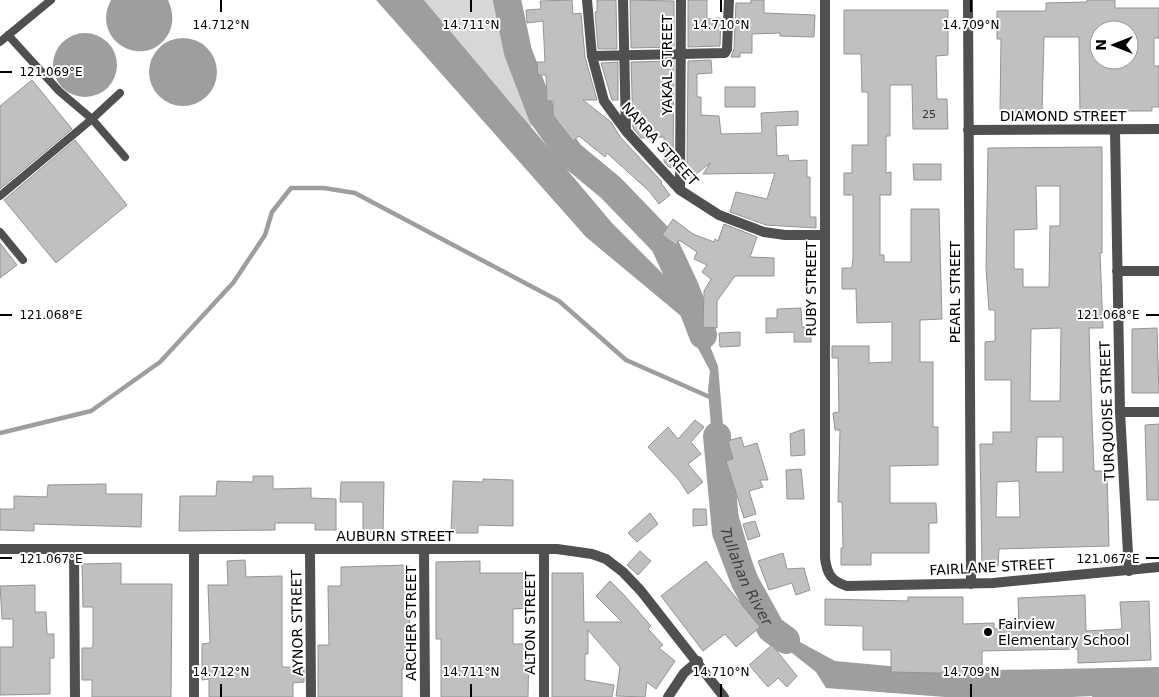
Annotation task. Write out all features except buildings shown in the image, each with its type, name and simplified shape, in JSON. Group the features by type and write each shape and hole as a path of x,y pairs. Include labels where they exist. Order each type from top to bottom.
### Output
{"street":[{"name":"NARRA STREET","path":"588,0 592,56 604,101 626,131 680,190 719,215 764,232 785,236 824,235"},
{"path":"623,0 626,131"},
{"name":"YAKAL STREET","path":"680,190 679,54 681,0"},
{"path":"592,56 725,53 727,49 729,0"},
{"name":"RUBY STREET","path":"825,0 825,558 829,576"},
{"name":"PEARL STREET","path":"968,0 971,584"},
{"name":"DIAMOND STREET","path":"968,130 1159,129"},
{"name":"TURQUOISE STREET","path":"1115,130 1120,412 1129,571"},
{"path":"1117,271 1159,271"},
{"path":"1120,412 1159,412"},
{"name":"AUBURN STREET","path":"0,549 576,550 606,559 623,572 641,591 698,661 724,697"},
{"path":"74,549 75,697"},
{"name":"ARCHER STREET","path":"424,549 425,697"},
{"name":"ALTON STREET","path":"544,549 544,697"},
{"path":"194,550 194,697"},
{"name":"AYNOR STREET","path":"310,550 311,697"},
{"name":"FAIRLANE STREET","path":"829,576 837,583 847,586 971,584 1159,567"},
{"path":"668,697 684,674 698,661"}],"lane":[{"path":"0,42 51,0"},
{"path":"8,35 59,91 92,119 125,157"},
{"path":"0,196 120,93"},
{"path":"0,232 23,260"}],"shaded area":[{"path":"111,0 168,0 172,16 172,25 169,33 159,45 148,50 135,51 123,47 114,39 108,28 106,15"},
{"path":"376,0 424,0 612,223 693,304 718,366 724,437 721,456 756,575 776,629 835,661 943,671 1159,667 1159,693 1072,697 945,697 826,688 816,672 768,634 712,438 708,390 710,371 681,316 586,237"},
{"path":"424,0 515,0 542,87 531,127"},
{"path":"79,33 91,33 108,42 115,53 117,65 115,77 108,88 91,97 79,97 67,92 58,83 53,71 53,59 58,47 67,38"},
{"path":"183,38 196,41 207,48 214,59 217,72 214,85 207,96 196,103 183,106 170,103 159,96 152,85 149,72 152,59 159,48 170,41"}],"waterway":[{"path":"507,0 518,52 542,115 570,154 611,188 664,243 685,288 703,335"},
{"path":"0,433 91,411 160,362 233,283 265,235 272,212 291,188 324,188 355,193 559,301 626,360 712,398"},
{"name":"Tullahan River","path":"717,436 726,532 745,582 771,629 786,640"},
{"name":"Tullahan River","path":"1105,691 1159,694"}],"place":[{"name":"Fairview Elementary School","path":"988,632"}]}
